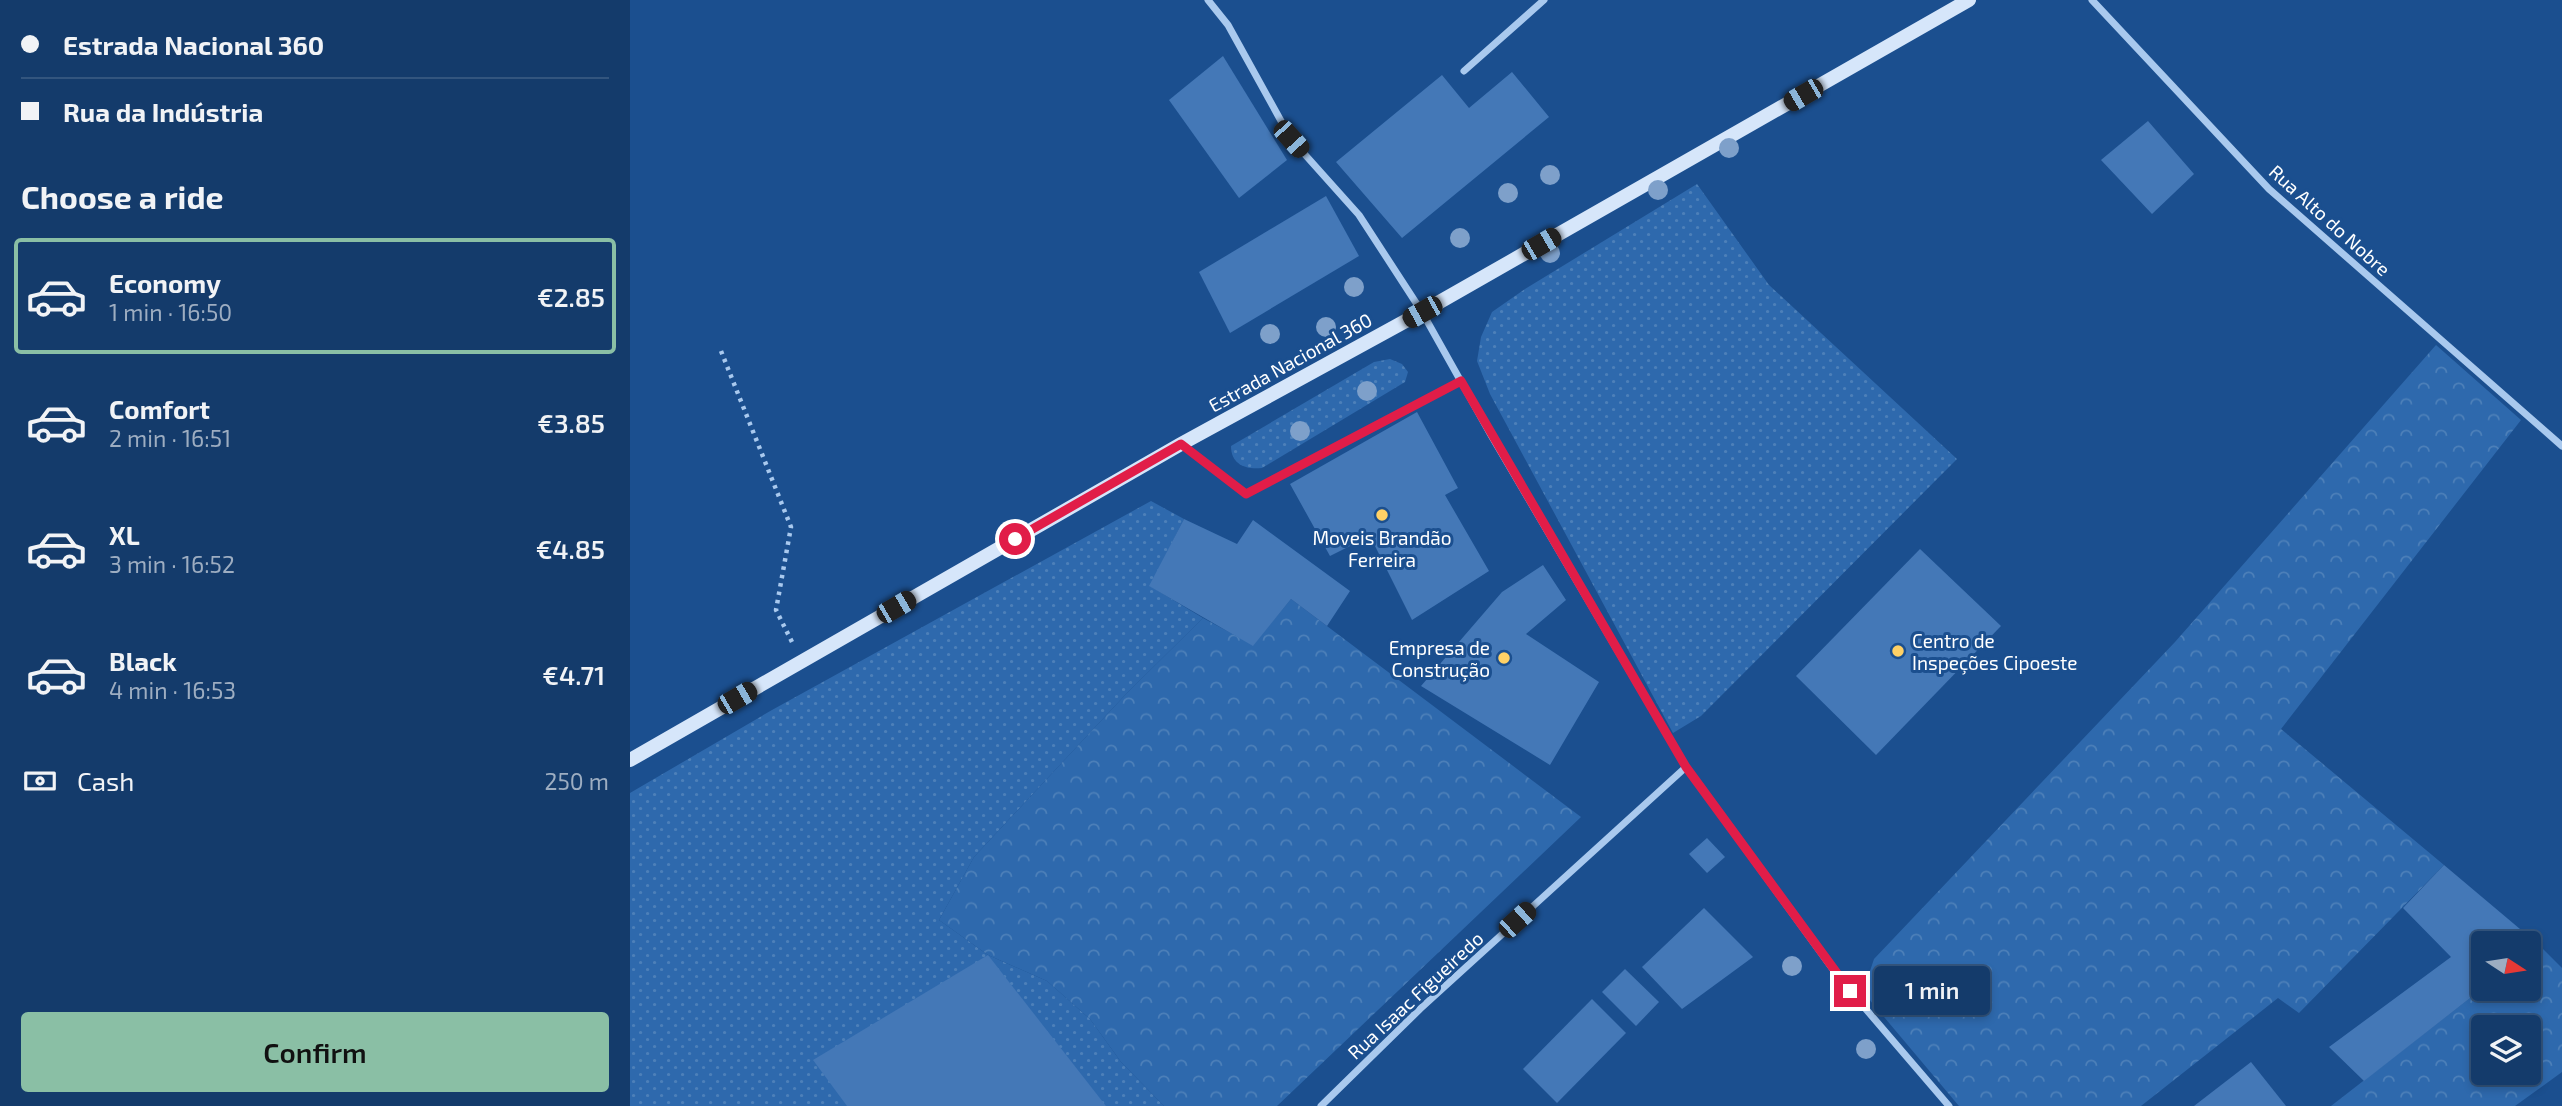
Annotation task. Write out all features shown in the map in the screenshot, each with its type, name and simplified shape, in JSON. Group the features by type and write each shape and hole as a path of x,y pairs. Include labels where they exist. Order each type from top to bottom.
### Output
{"main road":[{"name":"Estrada Nacional 360","path":"630,760 1181,444 1422,312 1969,0"}],"street":[{"path":"1208,0 1228,25 1291,139 1359,215 1422,312 1686,767 1840,979 1949,1106"},
{"path":"1465,71 1544,0"},
{"name":"Rua Alto do Nobre","path":"2092,0 2269,189 2562,446"},
{"name":"Rua Isaac Figueiredo","path":"1321,1106 1420,1009 1686,767"}],"lane":[{"path":"1181,444 1246,494 1461,381"}],"path":[{"path":"722,351 791,527 776,610 801,662"}],"green space":[{"path":"1697,184 1769,285 1957,459 1701,716 1673,733 1490,394 1477,361 1481,337 1492,312"},
{"path":"2436,345 2521,420 2281,729 2444,865 2299,1013 2278,998 2141,1106 1959,1106 1863,992 1874,959 2175,642"},
{"path":"1390,359 1402,364 1408,372 1405,382 1262,468 1245,467 1233,457 1231,446 1374,362"},
{"path":"1151,501 1184,519 1150,586 1203,618 1127,693 974,857 939,920 988,955 1047,981 1090,1019 1121,1062 1164,1106 630,1106 630,793 772,710"},
{"path":"1291,599 1581,817 1277,1106 1164,1106 1121,1062 1090,1019 1047,981 988,955 939,920 974,857 1127,693 1203,618 1253,645"},
{"path":"2541,947 2562,968 2562,1072 2515,1106 2331,1106 2471,997 2471,1001 2541,1001"}],"building":[{"path":"1223,56 1287,160 1239,198 1169,100"},
{"path":"1512,72 1549,117 1402,238 1336,162 1442,75 1469,108"},
{"path":"2148,121 2194,174 2152,214 2101,160"},
{"path":"1326,196 1359,256 1230,333 1199,272"},
{"name":"Moveis Brandão Ferreira","path":"1417,412 1458,488 1445,495 1489,571 1412,620 1370,536 1330,556 1290,484"},
{"path":"1184,519 1237,544 1253,520 1350,591 1327,626 1291,599 1253,646 1149,586"},
{"name":"Centro de Inspeções Cipoeste","path":"1920,549 2001,626 1876,755 1796,676"},
{"name":"Empresa de Construção","path":"1543,565 1566,600 1526,634 1599,682 1550,765 1421,686 1502,592"},
{"path":"1707,838 1725,857 1707,873 1689,854"},
{"path":"2444,865 2522,931 2471,931 2471,997 2364,1081 2329,1047 2451,957 2403,908"},
{"path":"1704,908 1753,957 1682,1009 1642,967"},
{"path":"988,955 1106,1106 847,1106 813,1060"},
{"path":"1625,969 1659,1002 1636,1026 1602,992"},
{"path":"1592,999 1626,1033 1557,1103 1523,1069"},
{"path":"2251,1062 2286,1106 2194,1106"}],"place":[{"name":"Moveis Brandão Ferreira","path":"1382,515"},
{"name":"Centro de Inspeções Cipoeste","path":"1898,651"},
{"name":"Empresa de Construção","path":"1504,658"}],"route":[{"path":"1015,539 1181,444 1246,494 1461,381 1686,767 1850,991"}]}
